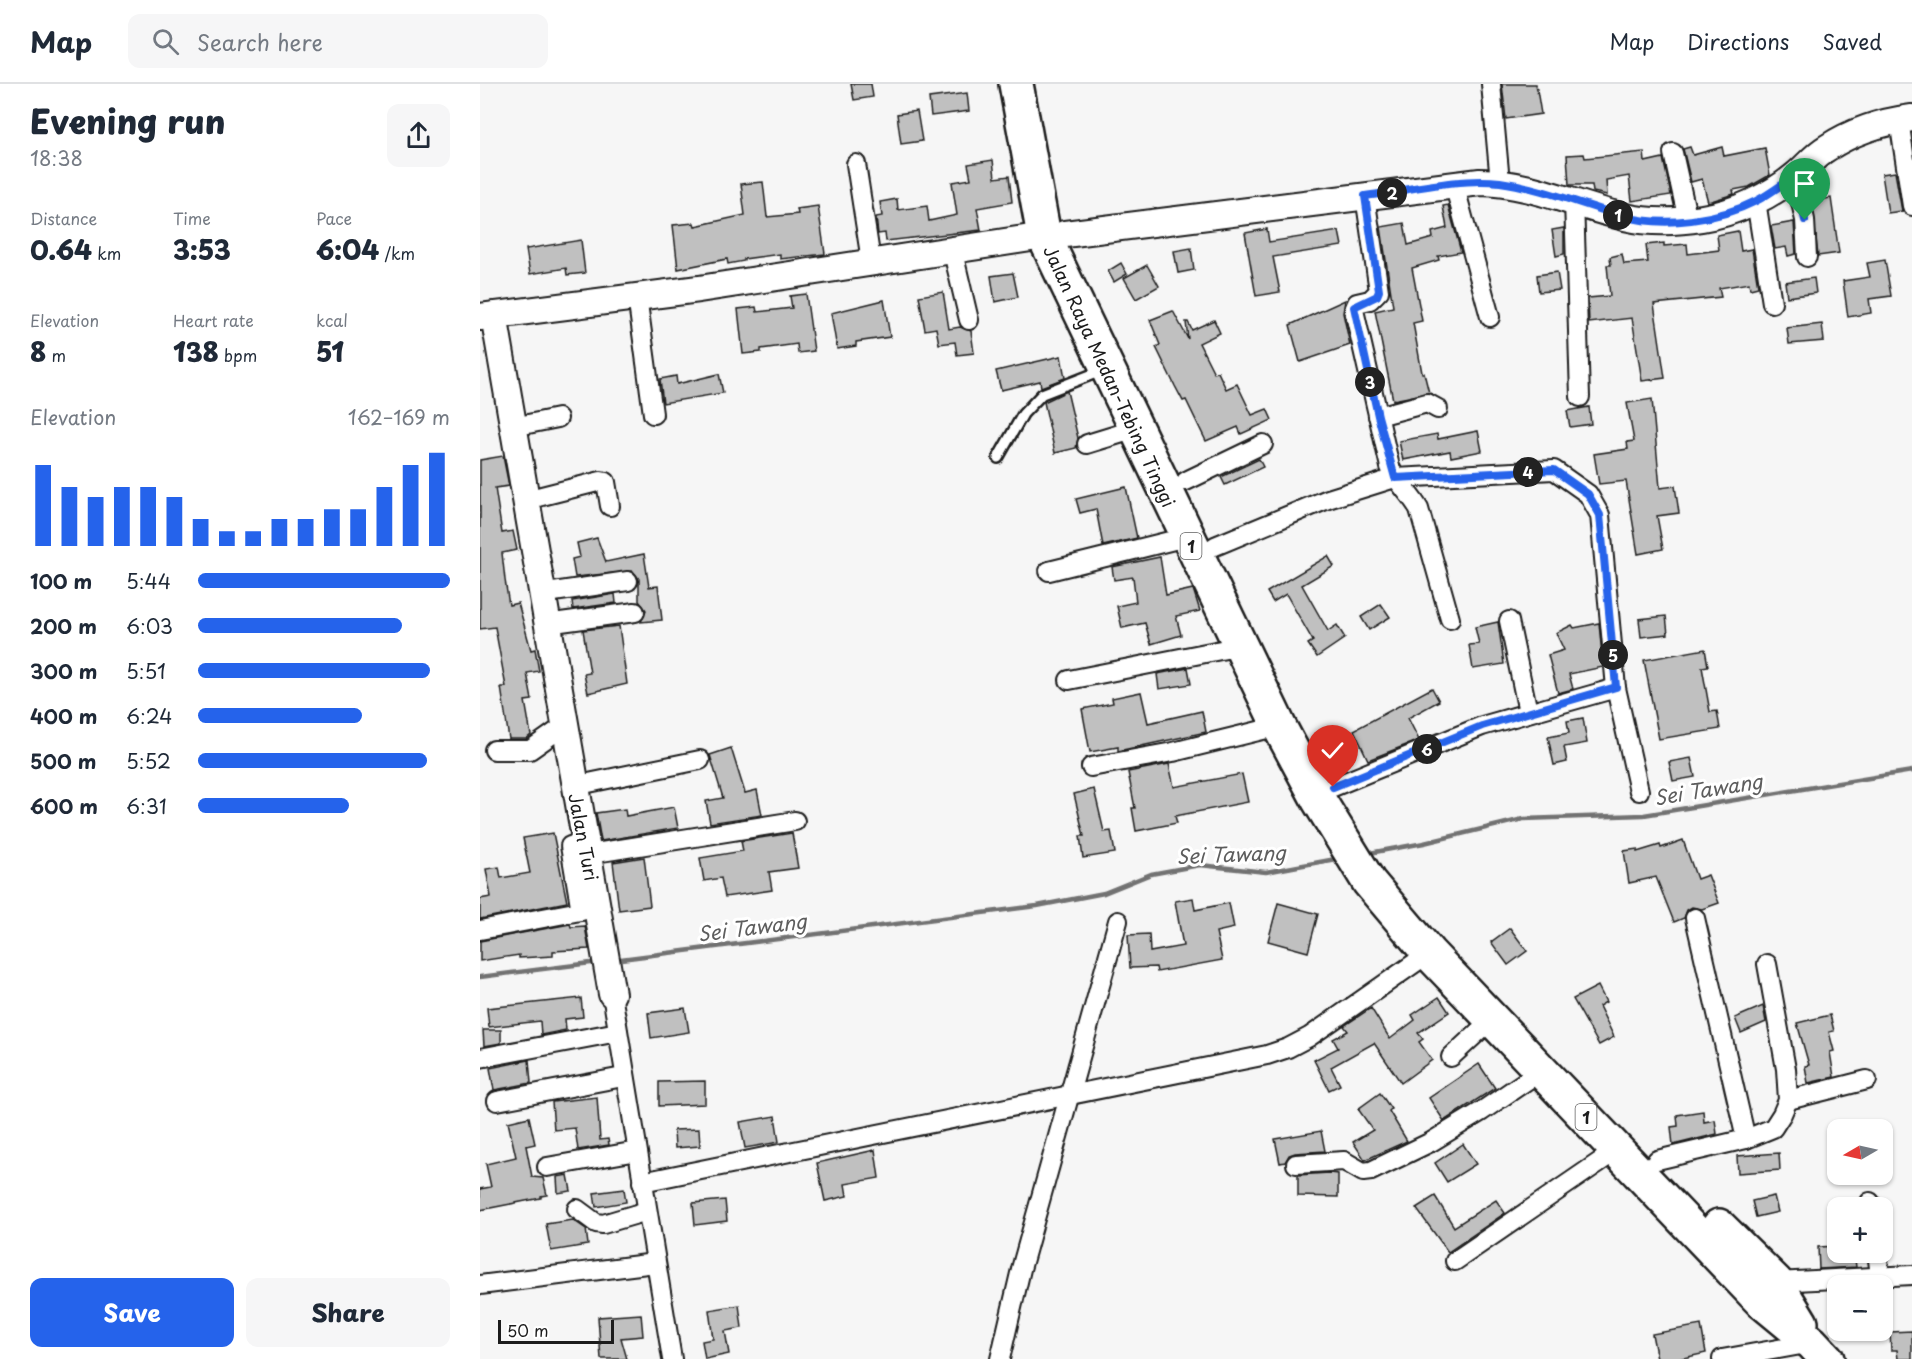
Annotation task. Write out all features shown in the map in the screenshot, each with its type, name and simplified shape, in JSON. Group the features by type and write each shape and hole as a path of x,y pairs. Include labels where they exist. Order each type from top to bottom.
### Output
{"highway":[{"name":"Jalan Raya Medan-Tebing Tinggi","path":"1016,84 1054,235 1106,369 1136,429 1202,537 1333,787 1357,845"},
{"name":"Jalan Raya Medan-Tebing Tinggi","path":"1037,84 1054,235 1090,294 1185,481 1202,537 1241,646 1279,726 1429,953 1760,1300 1820,1351"},
{"name":"Jalan Raya Medan-Tebing Tinggi","path":"1377,877 1414,906 1701,1208 1776,1282 1820,1351"}],"street":[{"path":"1491,84 1500,182"},
{"path":"487,316 699,289 952,248 1454,184 1500,182 1574,200 1626,217 1669,222 1704,218 1756,201 1795,176 1819,154 1855,132 1906,119 1912,207"},
{"path":"1673,153 1688,220"},
{"path":"856,164 871,261"},
{"path":"1795,176 1805,220 1807,257"},
{"path":"1454,184 1490,317"},
{"path":"1365,196 1379,291 1377,296 1354,307 1378,416 1395,478 1410,494 1419,509 1450,619"},
{"path":"1574,200 1580,398"},
{"path":"1756,201 1772,303"},
{"path":"952,248 969,320"},
{"path":"637,296 653,414"},
{"name":"Jalan Turi","path":"487,316 513,427 526,500 540,594 587,847 588,909 603,954 612,994 623,1077 638,1151 672,1359"},
{"path":"1378,416 1426,403 1438,409"},
{"path":"513,427 558,418"},
{"path":"1087,444 1136,429"},
{"path":"1185,481 1263,444"},
{"path":"1049,571 1202,537 1395,478 1554,470 1588,494 1600,515 1616,687 1639,790"},
{"path":"526,500 600,481 606,482 610,506"},
{"path":"540,594 628,581"},
{"path":"546,624 635,612"},
{"path":"1509,621 1528,712"},
{"path":"1069,680 1241,646"},
{"path":"1333,787 1482,726 1616,687"},
{"path":"494,750 530,750 564,726"},
{"path":"1091,767 1173,752 1279,726"},
{"path":"574,786 700,760"},
{"path":"587,847 795,821"},
{"path":"480,930 588,909"},
{"path":"1695,918 1746,1139"},
{"path":"1000,1359 1021,1269 1118,921"},
{"path":"642,1182 1268,1054 1288,1048 1429,953"},
{"path":"1657,1160 1746,1139 1773,1128 1788,1100 1767,964"},
{"path":"1451,1057 1491,1020"},
{"path":"480,1058 618,1032"},
{"path":"1296,1164 1344,1161 1363,1172 1371,1171 1425,1145 1482,1111 1542,1070"},
{"path":"497,1101 623,1077"},
{"path":"1788,1100 1867,1080"},
{"path":"1455,1261 1617,1150"},
{"path":"547,1167 638,1151"},
{"path":"577,1209 597,1223 603,1224 647,1211"},
{"path":"480,1284 655,1263"},
{"path":"1893,1276 1912,1275"},
{"path":"1776,1282 1827,1279"},
{"path":"1722,1359 1820,1351"}],"lane":[{"path":"998,458 1023,414 1042,394 1106,369"}],"building":[{"path":"851,84 871,84 873,97 854,100"},
{"path":"1502,84 1536,84 1541,114 1506,119"},
{"path":"967,93 969,111 931,116 929,98"},
{"path":"917,111 922,141 901,144 897,114"},
{"path":"1690,147 1693,155 1722,147 1724,156 1765,148 1770,175 1749,187 1733,190 1734,194 1708,202 1702,179 1691,182 1683,149"},
{"path":"1644,152 1645,162 1663,158 1671,195 1632,201 1629,176 1606,180 1607,195 1593,192 1592,185 1569,185 1567,155 1584,154 1585,158"},
{"path":"993,160 995,178 1009,176 1012,202 977,208 981,230 886,241 885,233 878,234 876,217 882,216 880,202 897,199 898,210 927,206 929,221 957,215 952,182 971,179 968,164"},
{"path":"1895,172 1902,211 1888,213 1882,174"},
{"path":"763,182 767,217 798,214 797,209 818,206 825,254 780,259 780,254 744,259 744,261 728,264 727,259 678,269 673,225 694,223 695,226 745,215 741,184"},
{"path":"1831,198 1839,253 1818,256 1812,201"},
{"path":"1448,205 1461,252 1438,256 1439,260 1412,268 1422,321 1413,323 1422,373 1424,373 1429,393 1393,400 1375,311 1393,307 1381,227 1404,223 1408,245 1433,238 1432,232 1447,228 1443,206"},
{"path":"1794,222 1796,254 1788,256 1786,247 1775,249 1771,226"},
{"path":"1564,228 1564,254 1556,256 1552,230"},
{"path":"1267,229 1269,242 1339,231 1342,246 1273,257 1280,292 1256,296 1245,233"},
{"path":"1738,231 1741,251 1752,249 1758,287 1750,289 1749,283 1719,288 1721,297 1654,304 1665,378 1642,381 1632,318 1589,323 1588,298 1610,296 1607,265 1611,265 1610,257 1622,254 1624,264 1648,262 1646,245 1664,243 1664,246 1687,244 1688,254 1719,250 1717,235"},
{"path":"581,240 585,273 567,275 566,268 530,274 526,249"},
{"path":"1191,248 1194,270 1178,273 1174,251"},
{"path":"1885,260 1891,296 1869,299 1871,313 1848,317 1843,281 1870,277 1867,263"},
{"path":"1121,263 1127,274 1114,282 1108,271"},
{"path":"1147,265 1159,286 1136,299 1124,278"},
{"path":"1557,272 1560,290 1539,292 1537,275"},
{"path":"1013,273 1018,297 995,302 991,276"},
{"path":"1814,278 1816,293 1787,297 1785,282"},
{"path":"943,292 949,329 960,327 971,331 974,353 957,355 955,342 939,344 936,328 925,330 919,296"},
{"path":"806,294 814,351 798,353 797,344 743,354 738,309 756,307 757,312 792,308 790,296"},
{"path":"884,300 890,337 856,342 856,346 837,349 831,313"},
{"path":"1345,300 1343,313 1350,345 1300,362 1290,325"},
{"path":"1173,311 1188,339 1186,322 1192,330 1214,320 1220,333 1199,343 1214,373 1218,372 1226,389 1237,384 1252,415 1267,409 1272,420 1241,434 1238,427 1206,441 1156,347 1160,345 1150,320"},
{"path":"1822,324 1824,341 1789,344 1787,328"},
{"path":"1061,356 1065,378 1041,387 1040,381 1001,390 996,371"},
{"path":"719,374 723,393 663,403 660,379 676,376 677,384"},
{"path":"1067,391 1078,438 1076,448 1055,453 1044,402"},
{"path":"1652,399 1660,488 1675,486 1679,513 1657,516 1663,549 1638,554 1626,481 1599,484 1594,454 1628,449 1627,442 1634,441 1627,403"},
{"path":"1589,407 1591,424 1570,427 1567,411"},
{"path":"1478,431 1482,451 1451,457 1450,451 1403,460 1399,441 1437,434 1438,439"},
{"path":"503,456 509,486 495,488 502,533 513,531 517,550 502,553 509,605 518,603 531,650 535,649 539,671 527,673 532,700 525,701 531,735 526,739 509,739 501,687 506,687 495,627 480,629 480,460"},
{"path":"1259,459 1263,467 1225,485 1221,477"},
{"path":"1126,487 1137,538 1103,546 1096,509 1080,513 1076,499"},
{"path":"597,538 606,562 644,554 649,587 658,586 662,620 641,622 646,610 639,601 639,579 633,571 575,577 572,559 580,557 577,543"},
{"path":"1328,556 1334,566 1302,585 1328,631 1337,625 1345,638 1317,657 1308,644 1313,641 1286,594 1273,602 1267,592"},
{"path":"1160,557 1166,595 1193,589 1200,611 1176,616 1181,635 1151,644 1145,623 1122,628 1117,606 1136,602 1133,577 1114,580 1112,567"},
{"path":"615,594 616,603 573,609 572,601"},
{"path":"1381,604 1390,617 1369,630 1361,617"},
{"path":"1666,616 1668,634 1641,637 1639,619"},
{"path":"1498,622 1504,664 1473,669 1469,645 1479,644 1475,627"},
{"path":"1599,623 1603,667 1569,674 1573,689 1558,693 1548,655 1564,650 1556,633 1572,625 1574,628"},
{"path":"619,626 627,684 588,693 584,674 590,673 583,630"},
{"path":"1705,649 1708,666 1702,667 1710,712 1717,711 1720,729 1659,739 1644,660"},
{"path":"1188,668 1191,684 1159,689 1157,674"},
{"path":"1432,688 1439,701 1408,718 1419,740 1368,760 1354,730"},
{"path":"1141,692 1148,723 1202,711 1206,732 1118,751 1118,747 1090,752 1082,709 1113,703 1112,698"},
{"path":"1583,718 1587,743 1564,747 1567,762 1554,765 1548,737 1569,733 1567,721"},
{"path":"731,748 745,793 757,790 762,815 710,823 706,801 723,798 710,755"},
{"path":"1691,758 1695,777 1673,781 1669,762"},
{"path":"1169,764 1174,787 1242,774 1248,802 1175,816 1177,823 1136,831 1132,808 1135,808 1128,772"},
{"path":"1094,789 1104,832 1111,831 1115,853 1083,858 1080,836 1084,836 1074,794"},
{"path":"674,807 678,828 601,841 596,813 625,809 626,816"},
{"path":"553,833 567,902 480,919 480,899 491,897 486,869 499,867 501,878 530,873 523,838"},
{"path":"792,833 798,868 769,872 772,890 725,897 721,878 704,881 700,858 743,851 741,841"},
{"path":"1683,840 1697,879 1708,875 1719,903 1702,909 1692,907 1687,910 1684,918 1674,922 1656,877 1629,883 1624,851 1637,849 1637,852 1660,845 1661,848"},
{"path":"644,857 650,906 619,910 613,862"},
{"path":"1193,898 1195,910 1229,903 1234,928 1216,932 1222,960 1157,972 1156,967 1130,968 1128,935 1149,934 1150,952 1183,946 1175,901"},
{"path":"1278,903 1318,914 1308,952 1268,941"},
{"path":"570,924 571,927 585,926 589,949 553,951 553,956 519,958 519,955 480,961 480,941"},
{"path":"1510,928 1527,951 1508,965 1491,942"},
{"path":"1598,986 1606,1002 1599,1006 1614,1037 1599,1045 1573,999"},
{"path":"1439,997 1449,1012 1418,1033 1423,1039 1419,1042 1432,1060 1401,1083 1374,1043 1331,1067 1340,1085 1329,1090 1314,1060 1338,1048 1333,1039 1348,1031 1344,1026 1371,1008 1390,1039 1415,1020 1412,1015"},
{"path":"581,998 583,1017 565,1019 566,1030 541,1035 540,1021 489,1027 487,1008"},
{"path":"1763,1006 1766,1022 1741,1033 1735,1018"},
{"path":"685,1008 689,1032 651,1038 648,1013"},
{"path":"1830,1015 1834,1031 1829,1032 1834,1051 1830,1052 1834,1077 1808,1083 1805,1066 1809,1065 1797,1023"},
{"path":"483,1030 501,1030 501,1043 484,1046"},
{"path":"529,1060 531,1083 494,1090 490,1068"},
{"path":"1479,1064 1495,1088 1444,1121 1429,1098"},
{"path":"705,1081 705,1104 659,1106 659,1082"},
{"path":"1380,1093 1407,1141 1365,1160 1353,1142 1373,1130 1358,1109"},
{"path":"597,1097 600,1140 608,1139 609,1145 578,1150 575,1128 554,1130 552,1102"},
{"path":"1703,1111 1704,1122 1715,1120 1717,1134 1673,1145 1671,1127 1678,1126 1677,1115"},
{"path":"775,1116 779,1142 745,1148 740,1122"},
{"path":"529,1117 535,1144 526,1146 532,1177 543,1178 547,1195 480,1210 480,1189 491,1187 486,1164 516,1157 508,1122"},
{"path":"699,1129 700,1146 675,1148 674,1130"},
{"path":"1321,1131 1325,1151 1295,1153 1289,1155 1285,1162 1280,1163 1275,1139"},
{"path":"1463,1144 1476,1164 1447,1182 1435,1163"},
{"path":"875,1150 879,1178 845,1184 847,1196 825,1201 817,1163"},
{"path":"1779,1153 1780,1170 1738,1173 1737,1156"},
{"path":"1338,1174 1338,1197 1298,1196 1298,1175"},
{"path":"568,1175 571,1191 558,1193 557,1177"},
{"path":"624,1189 626,1202 596,1207 594,1193"},
{"path":"1435,1196 1454,1227 1496,1200 1505,1213 1448,1252 1416,1208"},
{"path":"1774,1196 1778,1212 1756,1217 1752,1201"},
{"path":"725,1200 727,1221 695,1225 693,1203"},
{"path":"573,1220 586,1229 588,1245 551,1251 546,1224"},
{"path":"1818,1247 1827,1247 1827,1263 1855,1263 1856,1267 1819,1269"},
{"path":"739,1305 742,1328 725,1331 729,1354 705,1359 702,1341 713,1339 709,1310"},
{"path":"641,1314 643,1336 621,1338 627,1359 601,1359 598,1317"},
{"path":"1701,1325 1706,1353 1679,1359 1657,1359 1652,1334"},
{"path":"1912,1331 1912,1359 1898,1359 1897,1350 1891,1350 1893,1332"}],"waterway":[{"name":"Sei Tawang","path":"1364,854 1424,843 1523,819 1644,815 1912,771"},
{"name":"Sei Tawang","path":"613,960 1037,906 1104,893 1151,874 1200,865 1266,872 1341,858"},
{"name":"Sei Tawang","path":"480,977 599,962"}],"route":[{"path":"1333,787 1482,726 1616,687 1600,515 1588,494 1554,470 1395,478 1390,467 1354,307 1357,303 1377,296 1379,291 1365,196 1454,184 1500,182 1547,192 1626,217 1669,222 1704,218 1756,201 1795,176 1805,220"}]}
